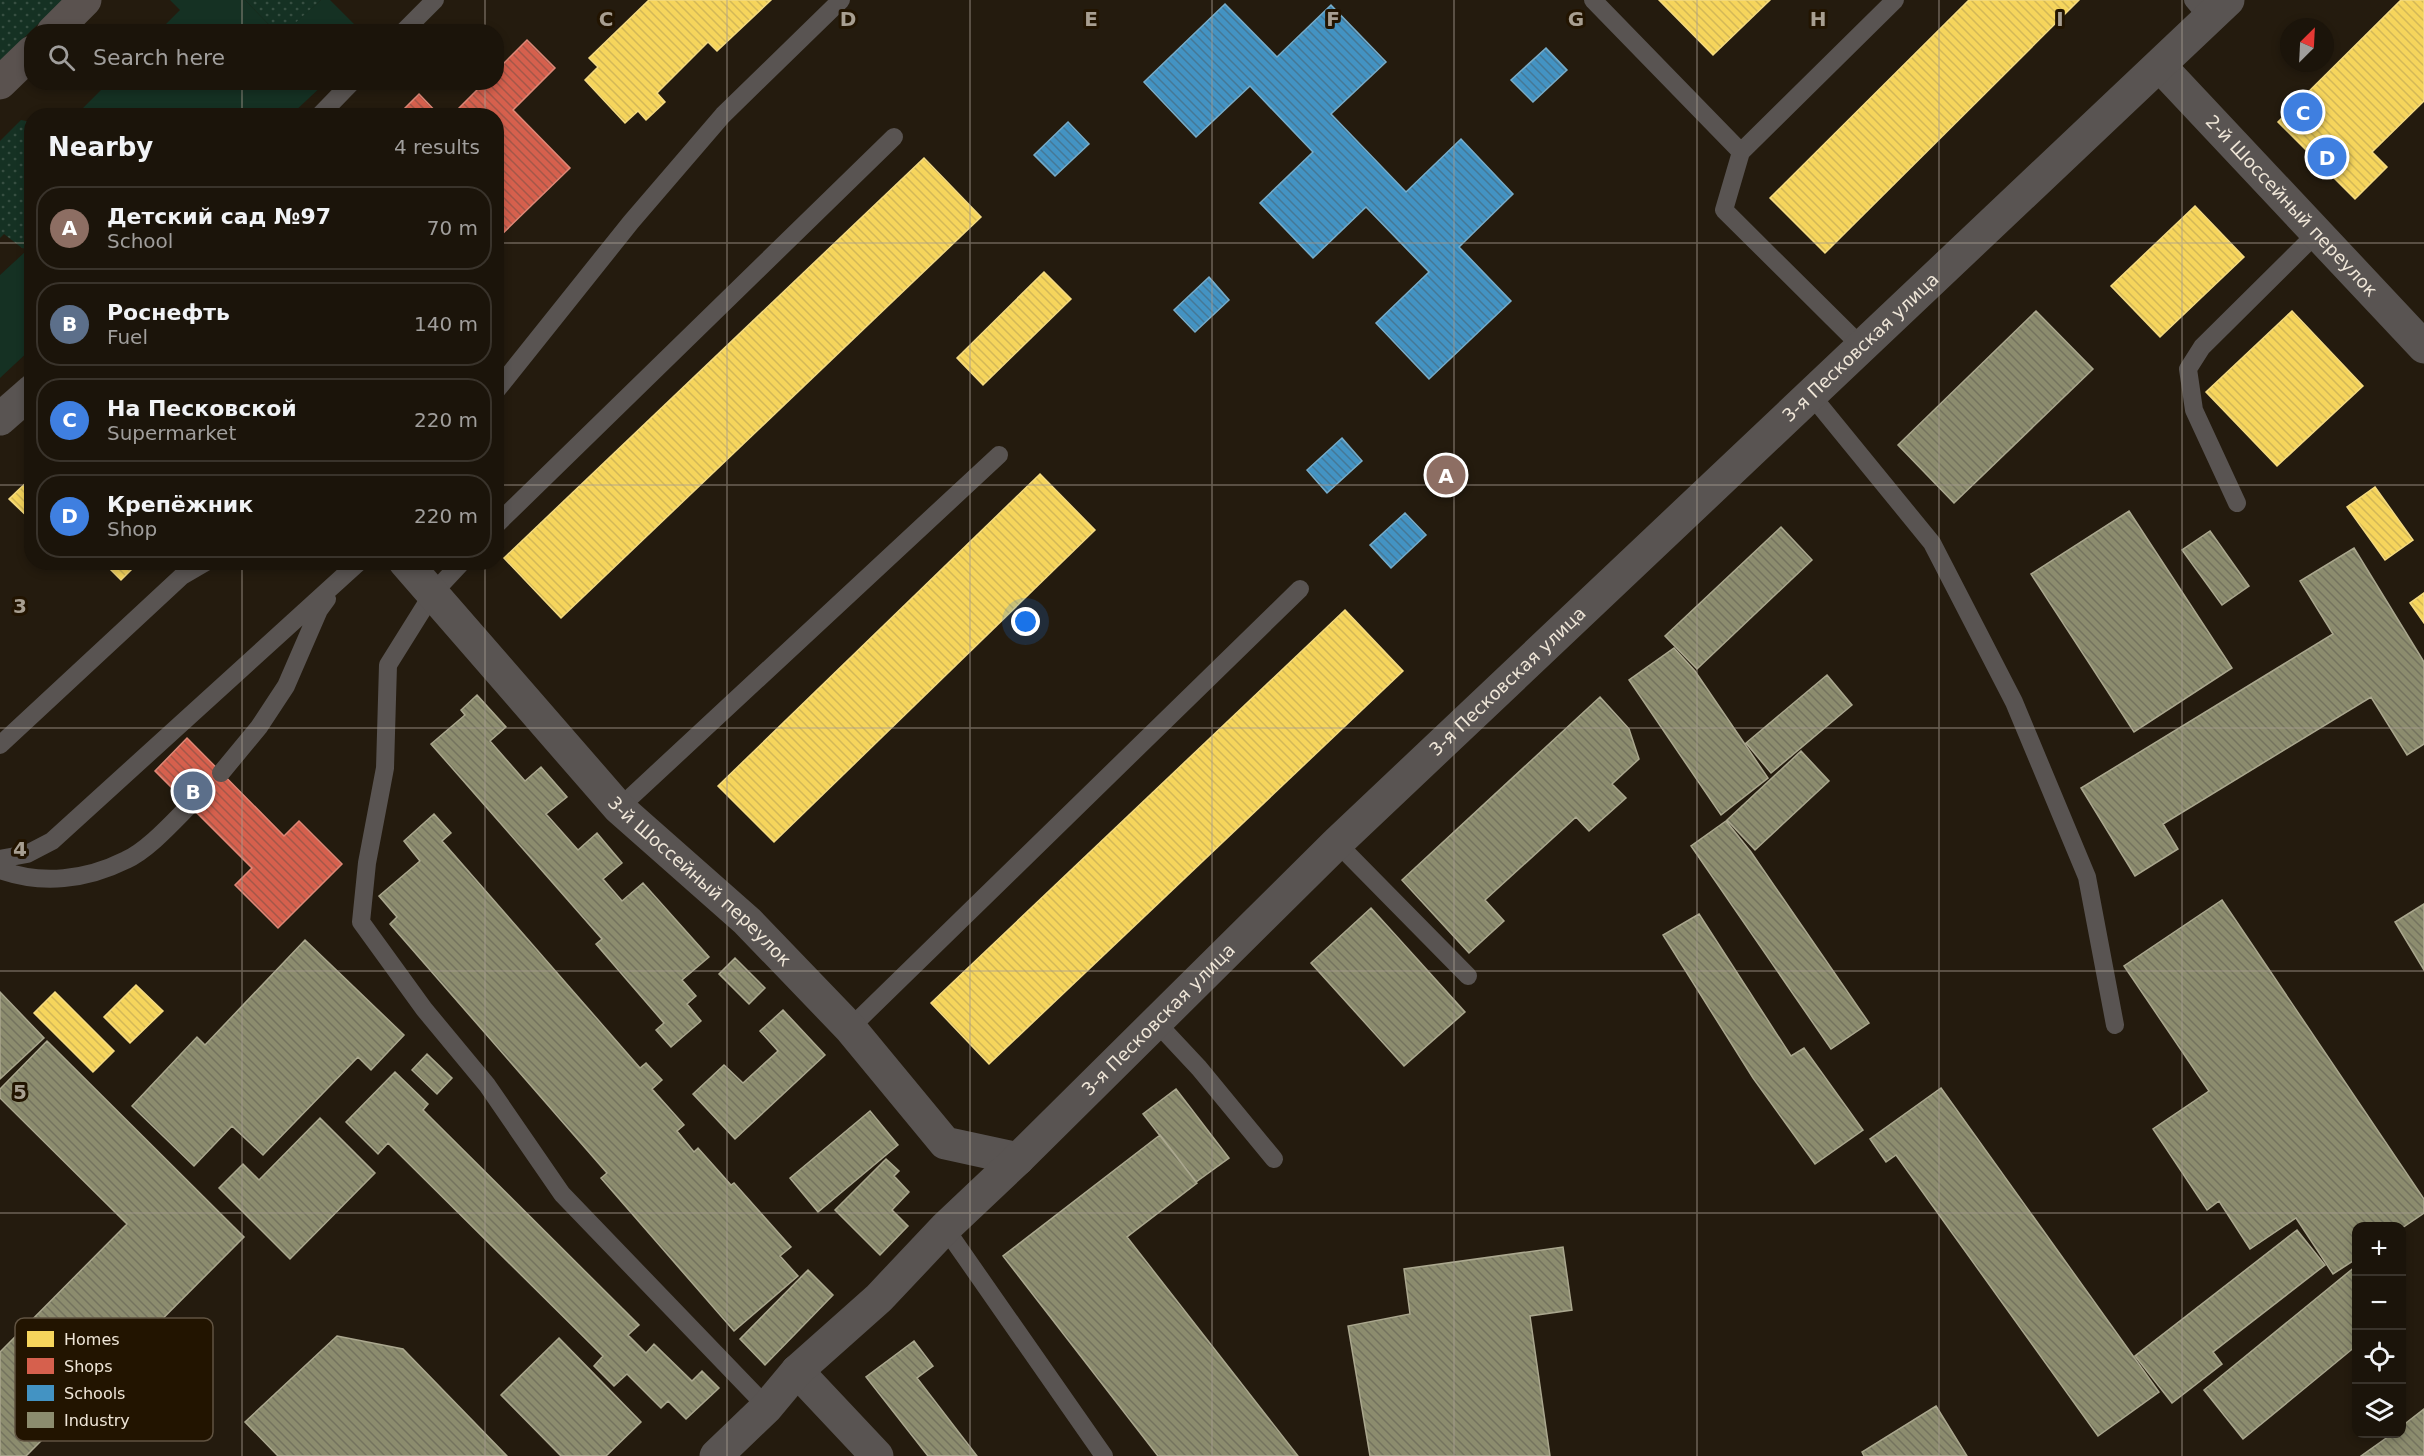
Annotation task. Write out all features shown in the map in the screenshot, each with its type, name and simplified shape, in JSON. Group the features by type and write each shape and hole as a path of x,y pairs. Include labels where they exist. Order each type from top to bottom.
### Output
{"main road":[{"path":"61,24 85,0"},
{"path":"0,83 24,60"}],"street":[{"name":"3-я Песковская улица","path":"716,1456 767,1407 797,1371 879,1298 945,1228 1018,1159 1337,843 2160,66 2210,6"},
{"name":"2-й Шоссейный переулок","path":"2160,66 2424,347"},
{"path":"0,419 24,397"},
{"name":"3-й Шоссейный переулок","path":"412,570 619,808 747,921 850,1028 945,1143 1018,1159"},
{"path":"797,1371 877,1456"}],"lane":[{"path":"411,24 435,0"},
{"path":"504,381 631,222 723,115 841,0"},
{"path":"1593,0 1741,152"},
{"path":"1863,348 1724,210 1741,152 1895,0"},
{"path":"327,108 344,90"},
{"path":"504,517 894,137"},
{"path":"2238,503 2194,410 2188,369 2202,347 2317,233"},
{"path":"1812,396 1932,543 2014,702 2087,877 2115,1025"},
{"path":"619,808 999,455"},
{"path":"0,745 182,576 192,570"},
{"path":"0,859 27,854 52,841 352,570"},
{"path":"455,570 433,593 388,665 385,768 367,863 361,922 424,1008 487,1085 562,1194 767,1407"},
{"path":"221,773 259,727 286,686 319,610 342,579"},
{"path":"850,1028 1300,589"},
{"path":"0,870 24,878 77,878 128,859 190,805"},
{"path":"1337,843 1468,976"},
{"path":"1156,1022 1199,1068 1274,1159"},
{"path":"945,1228 1104,1456"}],"green space":[{"path":"0,0 63,0 38,24 24,24 24,38 0,61"},
{"path":"170,0 245,0 268,24 166,24 180,10"},
{"path":"245,0 321,0 295,24 268,24"},
{"path":"321,0 330,0 354,24 294,24"},
{"path":"101,90 318,90 298,108 83,108"},
{"path":"21,120 24,121 24,248 4,234 0,238 0,141"},
{"path":"24,253 24,356 0,378 0,275"}],"building: Homes":[{"path":"649,0 771,0 717,51 708,42 657,93 665,102 646,120 638,111 625,123 585,80 598,67 589,58"},
{"path":"1659,0 1770,0 1713,55"},
{"path":"1969,0 2079,0 1825,253 1770,198"},
{"path":"2401,0 2424,0 2424,101 2372,152 2387,167 2355,199 2278,122 2328,72 2334,72 2334,66"},
{"path":"924,158 981,217 561,618 504,558"},
{"path":"2195,206 2244,257 2160,337 2111,286"},
{"path":"1044,272 1071,299 983,385 957,358"},
{"path":"2292,311 2363,386 2277,466 2206,392"},
{"path":"1040,474 1095,530 774,842 718,786"},
{"path":"24,485 24,513 9,499"},
{"path":"2375,487 2413,540 2385,560 2347,507"},
{"path":"111,570 131,570 121,580"},
{"path":"2424,593 2424,623 2410,603"},
{"path":"1345,610 1403,671 989,1064 931,1003"},
{"path":"136,985 163,1011 130,1043 104,1017"},
{"path":"55,992 114,1051 93,1072 34,1013"}],"building: Shops":[{"path":"527,40 555,68 513,110 570,168 504,232 504,108 459,108 477,90 504,90 504,63"},
{"path":"419,94 432,108 405,108"},
{"path":"187,738 284,836 299,821 342,864 278,928 235,885 252,868 155,771"}],"building: Schools":[{"path":"1225,4 1277,57 1331,5 1386,62 1331,114 1406,192 1461,139 1513,194 1459,247 1511,301 1429,379 1376,323 1429,272 1366,207 1313,258 1260,203 1313,152 1250,86 1196,137 1144,82"},
{"path":"1546,48 1567,70 1533,102 1511,80"},
{"path":"1068,122 1089,144 1055,176 1034,155"},
{"path":"1209,277 1229,300 1195,332 1174,310"},
{"path":"1342,438 1362,461 1327,493 1307,470"},
{"path":"1405,513 1426,535 1391,568 1370,545"}],"building: Industry":[{"path":"2036,311 2093,369 1954,503 1898,445"},
{"path":"2129,511 2232,668 2134,732 2031,574"},
{"path":"1781,527 1812,560 1697,669 1665,636"},
{"path":"2210,531 2249,586 2222,605 2182,550"},
{"path":"2354,548 2424,662 2424,744 2407,755 2371,697 2163,824 2178,849 2135,876 2081,788 2333,634 2300,581"},
{"path":"1674,648 1695,671 1768,778 1721,815 1629,680"},
{"path":"1827,675 1852,705 1771,773 1746,743"},
{"path":"477,695 506,727 490,741 525,781 541,767 567,797 546,814 578,850 597,833 622,863 603,879 622,901 643,883 709,957 682,980 696,996 687,1004 701,1021 671,1047 656,1030 664,1023 596,944 602,939 431,744 465,715 461,710"},
{"path":"1600,697 1629,729 1639,759 1612,784 1626,798 1589,831 1576,817 1485,900 1504,921 1469,953 1402,880"},
{"path":"1801,751 1829,781 1755,850 1727,820"},
{"path":"434,814 451,833 442,841 640,1068 646,1063 662,1080 652,1089 684,1125 677,1131 694,1152 698,1148 731,1185 734,1183 791,1247 780,1256 798,1276 734,1331 601,1178 607,1173 390,924 397,917 379,896 420,861 404,841"},
{"path":"1726,821 1751,852 1869,1023 1831,1049 1691,846"},
{"path":"2222,900 2424,1199 2424,1213 2406,1225 2406,1222 2352,1222 2352,1262 2333,1274 2296,1218 2250,1249 2219,1201 2207,1210 2153,1129 2209,1091 2124,966"},
{"path":"2424,904 2424,970 2395,922"},
{"path":"1371,908 1465,1012 1404,1066 1311,963"},
{"path":"1699,914 1791,1056 1804,1048 1863,1130 1815,1164 1753,1078 1663,935"},
{"path":"305,940 404,1035 371,1070 358,1057 263,1155 232,1126 194,1166 132,1106 197,1037 205,1045"},
{"path":"735,958 765,988 749,1004 719,974"},
{"path":"0,992 44,1038 0,1079"},
{"path":"783,1010 825,1055 735,1139 693,1094 724,1065 743,1083 778,1051 760,1031"},
{"path":"47,1041 244,1237 163,1318 34,1318 127,1224 0,1098 0,1089"},
{"path":"427,1054 452,1078 437,1094 412,1070"},
{"path":"395,1072 428,1104 423,1110 639,1325 628,1335 646,1353 654,1344 692,1381 702,1371 719,1388 686,1419 668,1401 661,1408 627,1374 614,1386 594,1366 603,1356 388,1143 378,1154 346,1122"},
{"path":"1941,1088 2159,1392 2098,1436 1896,1155 1886,1162 1870,1139"},
{"path":"1176,1089 1229,1158 1196,1182 1143,1114"},
{"path":"870,1111 898,1145 818,1212 790,1178"},
{"path":"320,1118 375,1173 290,1259 219,1188 243,1164 259,1180"},
{"path":"1160,1135 1197,1183 1127,1237 1298,1456 1158,1456 1003,1256"},
{"path":"886,1159 899,1171 894,1176 909,1192 892,1210 908,1226 880,1255 835,1210"},
{"path":"2297,1230 2325,1265 2213,1352 2222,1364 2172,1403 2135,1356"},
{"path":"1563,1247 1572,1310 1530,1316 1550,1456 1370,1456 1348,1326 1410,1314 1404,1269"},
{"path":"2352,1269 2352,1349 2243,1439 2204,1390"},
{"path":"808,1270 833,1295 765,1365 740,1339"},
{"path":"337,1336 403,1349 507,1456 278,1456 245,1422"},
{"path":"15,1337 15,1441 41,1441 26,1456 0,1456 0,1352"},
{"path":"559,1338 641,1422 606,1456 561,1456 501,1395"},
{"path":"914,1341 933,1366 917,1378 977,1456 928,1456 866,1377"},
{"path":"1936,1406 1967,1456 1864,1456 1862,1452"},
{"path":"2424,1409 2424,1456 2361,1456 2386,1438 2406,1438 2406,1423"}],"place":[{"name":"На Песковской","path":"2303,112"},
{"name":"Крепёжник","path":"2327,157"},
{"name":"Детский сад №97","path":"1446,475"},
{"name":"Роснефть","path":"193,791"}]}
